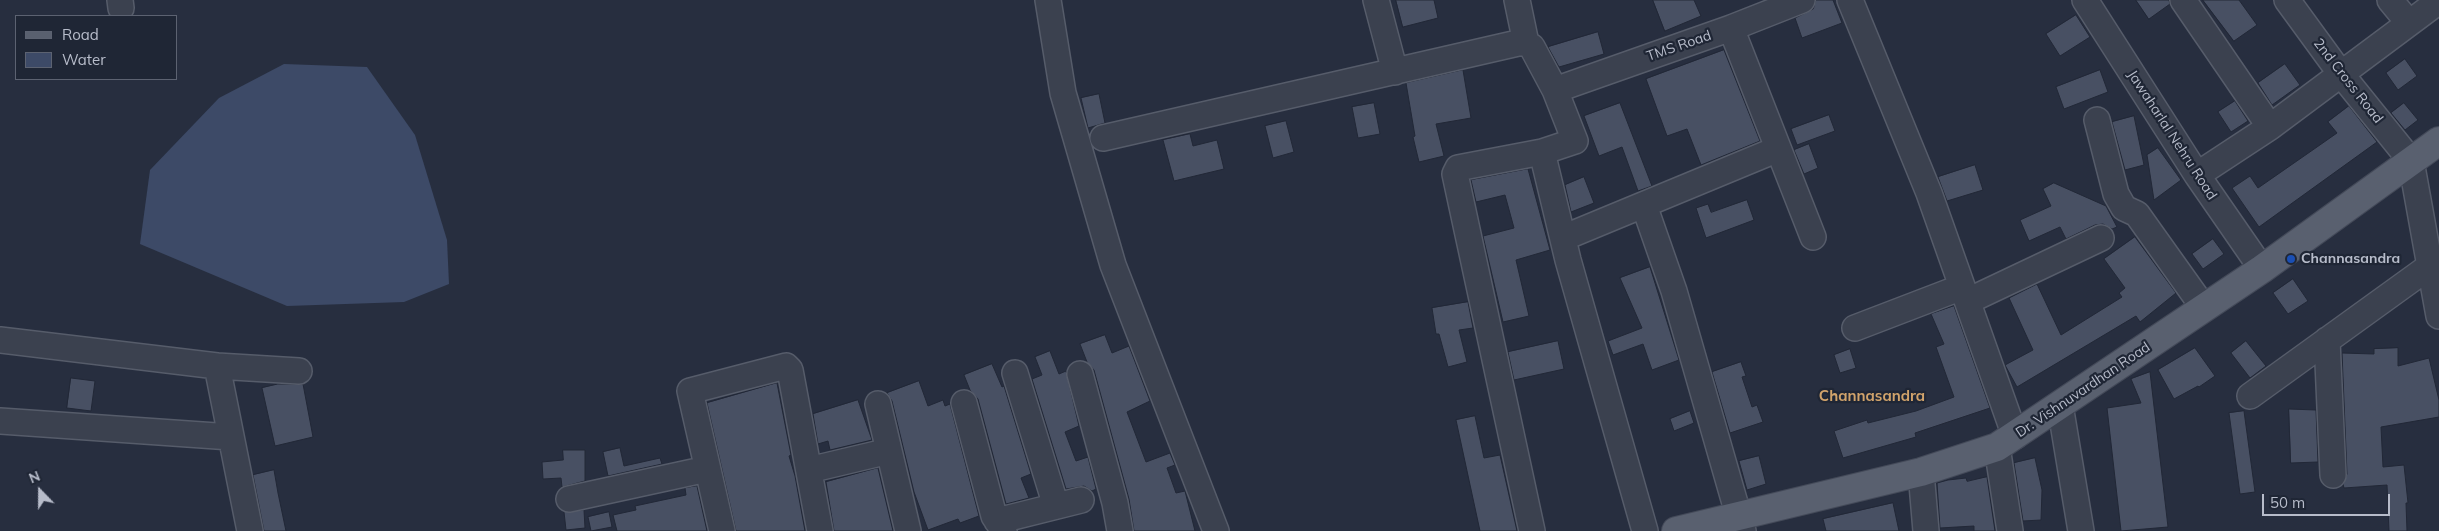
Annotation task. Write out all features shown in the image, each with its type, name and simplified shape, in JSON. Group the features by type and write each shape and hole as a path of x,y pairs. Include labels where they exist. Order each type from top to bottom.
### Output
{"main road":[{"name":"Dr. Vishnuvardhan Road","path":"1676,531 1741,524 1921,472 2006,441 2262,269 2439,141"}],"street":[{"path":"1048,0 1063,93 1113,265 1216,531"},
{"path":"1376,0 1395,72"},
{"path":"1517,0 1526,43"},
{"name":"TMS Road","path":"1555,90 1731,28 1802,0"},
{"path":"1850,0 1929,193 1965,294 2006,441 2010,531"},
{"name":"Jawaharlal Nehru Road","path":"2085,0 2197,175 2262,269"},
{"path":"2183,0 2270,127"},
{"name":"2nd Cross Road","path":"2287,0 2341,74 2411,161"},
{"path":"2390,0 2409,24"},
{"path":"2197,175 2270,127 2439,1"},
{"path":"1731,28 1812,237"},
{"path":"1103,138 1518,43 1526,43 1532,47 1555,90 1575,141 1542,152 1458,168 1455,174 1532,531"},
{"path":"2097,120 2116,194 2124,208 2137,214 2204,308"},
{"path":"1563,238 1778,149"},
{"path":"1542,152 1563,238 1645,531"},
{"path":"2411,161 2432,232 2434,280 2439,316"},
{"path":"1644,205 1674,291 1741,524"},
{"path":"1855,328 1965,294 2101,238"},
{"path":"2250,396 2327,340 2434,280"},
{"path":"0,340 217,366 299,372"},
{"path":"2327,340 2333,475"},
{"path":"217,366 250,531"},
{"path":"722,531 690,390 786,366 790,370 820,531"},
{"path":"1015,373 1056,506"},
{"path":"1080,374 1115,503 1120,531"},
{"path":"964,403 1000,526 1056,506 1081,500"},
{"path":"878,404 908,531"},
{"path":"2060,405 2081,531"},
{"path":"0,420 231,438"},
{"path":"809,470 889,451"},
{"path":"569,499 707,469"},
{"path":"1921,472 1926,531"}],"water":[{"path":"284,64 367,67 415,135 447,240 449,284 404,302 287,306 140,244 150,170 219,98"}],"building":[{"path":"1396,0 1434,0 1438,18 1403,27"},
{"path":"1653,0 1694,0 1701,16 1665,31"},
{"path":"1816,0 1833,0 1842,23 1802,38 1795,18 1813,9"},
{"path":"2136,0 2169,0 2170,4 2149,19"},
{"path":"2203,0 2239,0 2257,25 2234,41"},
{"path":"2076,15 2090,37 2060,56 2046,34"},
{"path":"1598,32 1604,54 1559,67 1548,47"},
{"path":"1724,50 1760,141 1701,165 1687,129 1667,136 1646,79"},
{"path":"2405,59 2417,76 2398,90 2386,73"},
{"path":"2285,64 2300,85 2272,105 2258,83"},
{"path":"1463,70 1471,118 1436,124 1444,156 1419,162 1413,137 1415,136 1406,83"},
{"path":"2100,70 2108,92 2064,109 2056,87"},
{"path":"1099,94 1105,123 1088,128 1081,98"},
{"path":"2235,101 2248,121 2231,132 2218,112"},
{"path":"1374,103 1380,134 1358,138 1352,107"},
{"path":"1620,103 1652,186 1638,191 1622,147 1599,156 1584,116"},
{"path":"2404,103 2418,120 2405,130 2391,113"},
{"path":"2349,106 2377,142 2259,227 2232,188 2250,176 2258,188 2337,133 2328,122"},
{"path":"1829,115 1835,131 1797,145 1791,129"},
{"path":"2134,116 2144,165 2125,170 2112,122"},
{"path":"1286,121 1294,152 1273,158 1265,126"},
{"path":"1190,134 1193,146 1217,140 1224,169 1174,181 1163,140"},
{"path":"1809,144 1818,168 1804,174 1794,150"},
{"path":"2158,148 2181,180 2154,200 2147,155"},
{"path":"1975,165 1983,190 1947,201 1938,177"},
{"path":"1528,169 1550,250 1516,260 1529,316 1503,322 1483,236 1514,228 1505,195 1476,202 1471,180"},
{"path":"1584,177 1594,203 1571,212 1565,185"},
{"path":"2054,183 2106,206 2117,227 2112,229 2103,224 2095,225 2066,239 2060,227 2029,241 2020,220 2051,206 2043,189"},
{"path":"1747,200 1754,220 1706,238 1696,208 1708,204 1711,212"},
{"path":"2135,237 2176,293 2140,322 2136,316 2017,387 2005,365 2033,350 2009,298 2037,284 2061,335 2122,297 2119,293 2125,288 2104,259"},
{"path":"2213,239 2224,254 2203,269 2192,254"},
{"path":"1650,267 1679,360 1652,370 1643,344 1613,355 1608,341 1642,328 1620,278"},
{"path":"2293,279 2308,301 2288,314 2273,293"},
{"path":"1468,302 1473,328 1459,330 1467,362 1448,367 1439,334 1436,334 1432,308"},
{"path":"1954,306 1990,408 1915,433 1916,437 1843,458 1834,431 1867,420 1868,423 1916,411 1954,397 1936,347 1944,344 1931,314"},
{"path":"1105,335 1112,353 1129,346 1150,401 1127,412 1146,462 1170,453 1175,465 1167,468 1176,493 1185,491 1195,531 1134,531 1129,499 1094,370 1087,362 1080,344"},
{"path":"1558,341 1564,369 1514,380 1508,352"},
{"path":"2246,341 2266,366 2250,378 2231,353"},
{"path":"2195,348 2215,376 2199,387 2174,399 2158,370"},
{"path":"2398,348 2398,366 2429,358 2439,400 2439,417 2381,427 2383,467 2404,465 2408,503 2406,503 2407,531 2389,531 2387,485 2344,488 2343,484 2347,474 2342,353 2374,354 2374,349"},
{"path":"1850,349 1856,368 1840,373 1834,355"},
{"path":"1050,351 1059,374 1066,371 1079,426 1065,432 1076,461 1088,457 1096,489 1092,491 1084,486 1066,489 1032,379 1042,375 1035,357"},
{"path":"1741,362 1746,376 1742,377 1752,407 1757,405 1763,422 1730,433 1712,372"},
{"path":"992,364 1002,387 1004,386 1031,474 1021,478 1029,498 1006,504 978,399 970,390 964,375"},
{"path":"2150,372 2168,527 2121,531 2107,408 2141,403 2131,379"},
{"path":"71,378 95,381 91,411 67,408"},
{"path":"919,381 928,406 943,400 945,406 950,404 979,516 960,523 958,519 928,530 914,492 892,401 887,393"},
{"path":"777,383 791,455 789,456 795,476 805,531 736,531 707,403"},
{"path":"278,384 303,384 313,437 275,446 262,388"},
{"path":"858,400 872,440 830,450 828,441 818,444 813,414"},
{"path":"2289,409 2316,410 2318,462 2291,463"},
{"path":"1690,411 1694,423 1674,431 1670,419"},
{"path":"2244,411 2255,492 2240,494 2229,413"},
{"path":"1475,416 1484,458 1500,455 1517,531 1480,531 1456,420"},
{"path":"620,448 624,466 660,458 662,464 608,476 603,452"},
{"path":"563,450 585,450 585,481 562,487 561,478 543,479 542,462 563,460"},
{"path":"1759,456 1766,484 1747,490 1739,461"},
{"path":"2035,458 2042,490 2041,520 2023,521 2014,463"},
{"path":"878,468 893,531 834,531 826,482"},
{"path":"274,470 286,531 264,531 253,475"},
{"path":"1987,477 1995,531 1974,531 1974,526 1940,528 1937,483 1948,480 1966,478 1967,481"},
{"path":"697,486 707,531 617,531 613,515 636,510 635,506 686,495 685,488"},
{"path":"1893,503 1899,531 1826,531 1823,519"},
{"path":"584,510 585,528 566,530 564,512"},
{"path":"609,512 612,527 591,531 588,517"}],"place":[{"name":"Channasandra","path":"2291,259"}],"district":[{"name":"Channasandra","path":"1872,396"}]}
